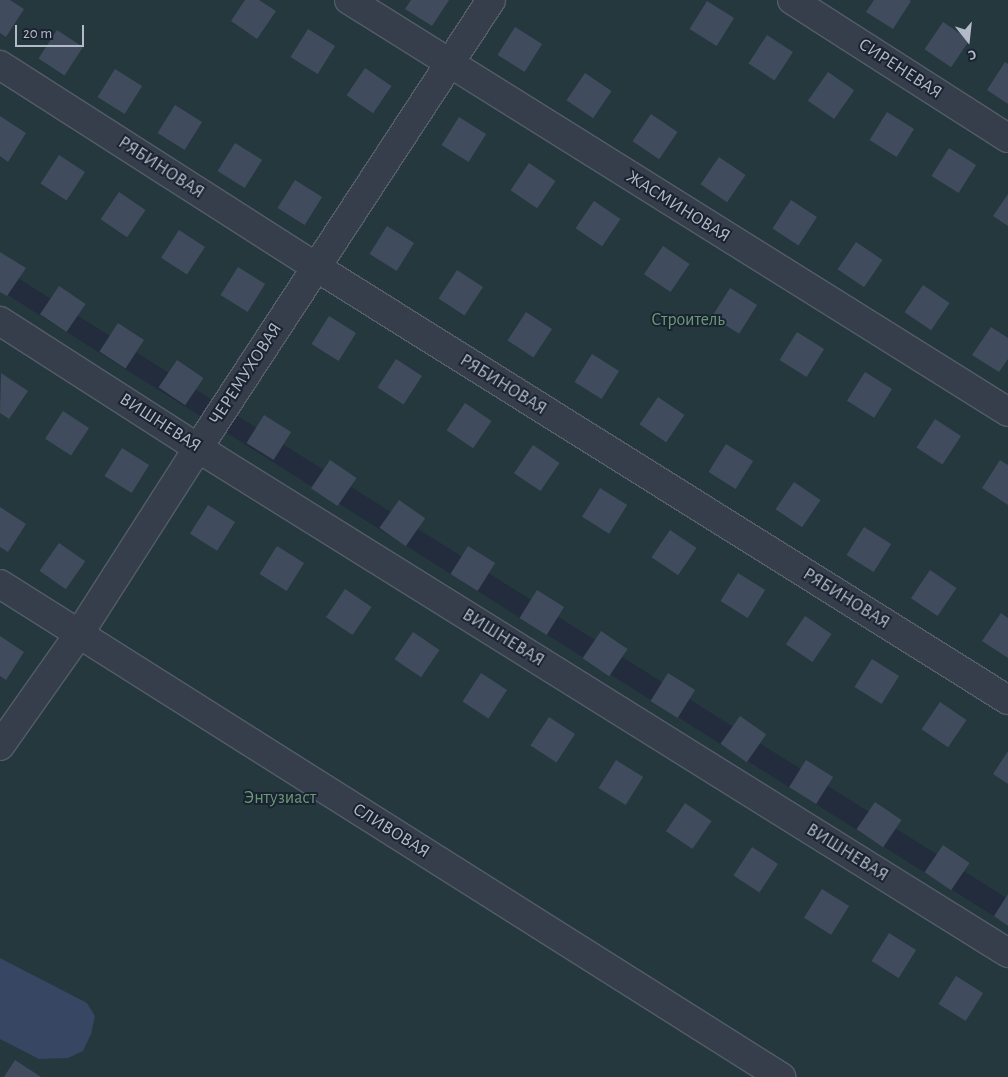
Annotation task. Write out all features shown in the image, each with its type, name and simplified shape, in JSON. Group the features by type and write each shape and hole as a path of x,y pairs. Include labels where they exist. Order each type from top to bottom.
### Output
{"street":[{"name":"ЖАСМИНОВАЯ","path":"349,0 448,64 1008,412"},
{"name":"ЧЕРЕМУХОВАЯ","path":"0,746 79,634 198,448 491,0"},
{"name":"СИРЕНЕВАЯ","path":"792,0 1008,138"},
{"name":"РЯБИНОВАЯ","path":"0,65 316,268 1008,700"},
{"name":"ВИШНЕВАЯ","path":"0,321 198,448 1008,953"},
{"name":"СЛИВОВАЯ","path":"0,584 781,1077"}],"green space":[{"name":"Строитель","path":"0,0 1008,0 1008,899 0,267"},
{"name":"Энтузиаст","path":"0,290 1008,925 1008,1077 0,1077"}],"water":[{"path":"0,958 87,1003 95,1016 91,1034 83,1051 68,1058 39,1059 0,1039"}],"building":[{"path":"0,0 10,0 24,9 6,37 0,33"},
{"path":"245,0 259,0 276,11 257,39 231,21"},
{"path":"411,0 449,0 432,26 405,9"},
{"path":"874,0 911,1 893,29 866,12"},
{"path":"707,1 734,18 717,46 690,29"},
{"path":"943,22 970,40 951,67 925,49"},
{"path":"515,27 542,44 525,72 498,55"},
{"path":"308,29 335,46 318,74 291,57"},
{"path":"57,30 83,47 64,75 38,59"},
{"path":"767,35 793,52 774,80 748,64"},
{"path":"1005,62 1008,64 1008,104 987,90"},
{"path":"365,68 392,86 373,113 347,95"},
{"path":"115,69 142,86 125,114 98,97"},
{"path":"828,72 854,90 834,119 808,101"},
{"path":"585,73 612,91 593,118 567,100"},
{"path":"175,105 202,122 185,150 158,133"},
{"path":"887,112 914,129 897,157 870,140"},
{"path":"651,114 678,132 659,159 633,141"},
{"path":"0,116 26,133 8,162 0,156"},
{"path":"459,117 486,134 469,162 442,145"},
{"path":"235,143 262,160 245,188 218,171"},
{"path":"949,148 976,165 959,193 932,176"},
{"path":"59,155 85,172 66,200 40,184"},
{"path":"719,157 746,175 727,202 701,184"},
{"path":"529,163 556,181 537,208 511,190"},
{"path":"295,180 322,197 305,225 278,208"},
{"path":"119,192 146,210 127,237 101,219"},
{"path":"1008,194 1008,226 993,216"},
{"path":"791,200 817,217 798,245 772,229"},
{"path":"594,201 621,219 602,246 576,228"},
{"path":"387,226 414,243 397,271 370,254"},
{"path":"179,230 205,247 187,275 161,258"},
{"path":"856,242 883,260 864,287 838,269"},
{"path":"663,246 690,264 671,292 644,274"},
{"path":"0,252 26,268 7,296 0,292"},
{"path":"238,267 265,284 248,312 221,295"},
{"path":"457,270 483,287 464,315 438,299"},
{"path":"923,285 950,303 931,330 905,312"},
{"path":"59,286 86,304 67,332 40,314"},
{"path":"730,288 757,305 739,334 712,317"},
{"path":"526,312 552,329 533,357 507,341"},
{"path":"329,316 356,333 339,361 312,344"},
{"path":"118,323 144,340 125,368 99,352"},
{"path":"991,327 1008,338 1008,359 999,372 972,355"},
{"path":"797,332 824,349 807,377 780,360"},
{"path":"592,354 619,371 602,399 575,382"},
{"path":"396,359 422,376 403,404 377,388"},
{"path":"177,360 204,378 185,405 159,387"},
{"path":"865,372 892,389 874,418 847,401"},
{"path":"1,373 28,391 9,419 0,413"},
{"path":"658,397 685,415 666,442 640,424"},
{"path":"465,403 492,421 473,448 447,430"},
{"path":"63,411 89,428 71,456 45,439"},
{"path":"264,415 291,432 274,460 247,443"},
{"path":"935,419 961,436 942,464 916,448"},
{"path":"726,444 753,461 736,489 709,472"},
{"path":"533,445 560,463 541,491 514,473"},
{"path":"122,448 149,465 132,493 105,476"},
{"path":"330,460 357,478 338,506 311,488"},
{"path":"1000,460 1008,465 1008,505 982,488"},
{"path":"794,482 821,500 802,527 776,509"},
{"path":"600,488 627,505 609,534 582,517"},
{"path":"399,500 425,518 406,546 379,528"},
{"path":"208,505 235,522 217,551 190,534"},
{"path":"0,507 26,524 8,552 0,547"},
{"path":"864,527 891,544 874,572 847,555"},
{"path":"670,530 697,548 678,575 652,557"},
{"path":"59,543 85,561 66,589 39,571"},
{"path":"277,546 304,563 287,591 260,574"},
{"path":"468,546 495,563 478,591 451,574"},
{"path":"930,570 957,588 938,616 911,598"},
{"path":"738,573 765,590 748,618 721,601"},
{"path":"345,589 372,607 353,635 326,617"},
{"path":"537,590 564,607 547,635 520,618"},
{"path":"1001,613 1008,618 1008,658 982,641"},
{"path":"805,616 832,634 813,662 786,644"},
{"path":"601,631 628,649 609,676 583,658"},
{"path":"413,632 440,650 421,677 395,659"},
{"path":"0,636 24,652 6,680 0,676"},
{"path":"872,659 899,676 882,704 855,687"},
{"path":"481,673 507,690 488,718 462,702"},
{"path":"668,673 695,690 678,718 651,701"},
{"path":"940,702 967,720 948,747 922,729"},
{"path":"740,716 766,734 747,762 720,744"},
{"path":"549,717 575,734 556,762 530,746"},
{"path":"1008,751 1008,784 993,774"},
{"path":"616,760 643,777 626,805 599,788"},
{"path":"806,760 833,777 816,804 789,787"},
{"path":"875,802 902,820 883,847 857,829"},
{"path":"685,803 712,821 693,849 666,831"},
{"path":"943,845 970,863 951,890 925,872"},
{"path":"752,847 778,864 759,892 733,876"},
{"path":"822,889 849,906 831,935 804,918"},
{"path":"1008,894 1008,926 994,916"},
{"path":"889,933 916,950 899,978 872,961"},
{"path":"956,976 983,993 966,1021 939,1004"},
{"path":"15,1060 41,1077 4,1077"}]}
